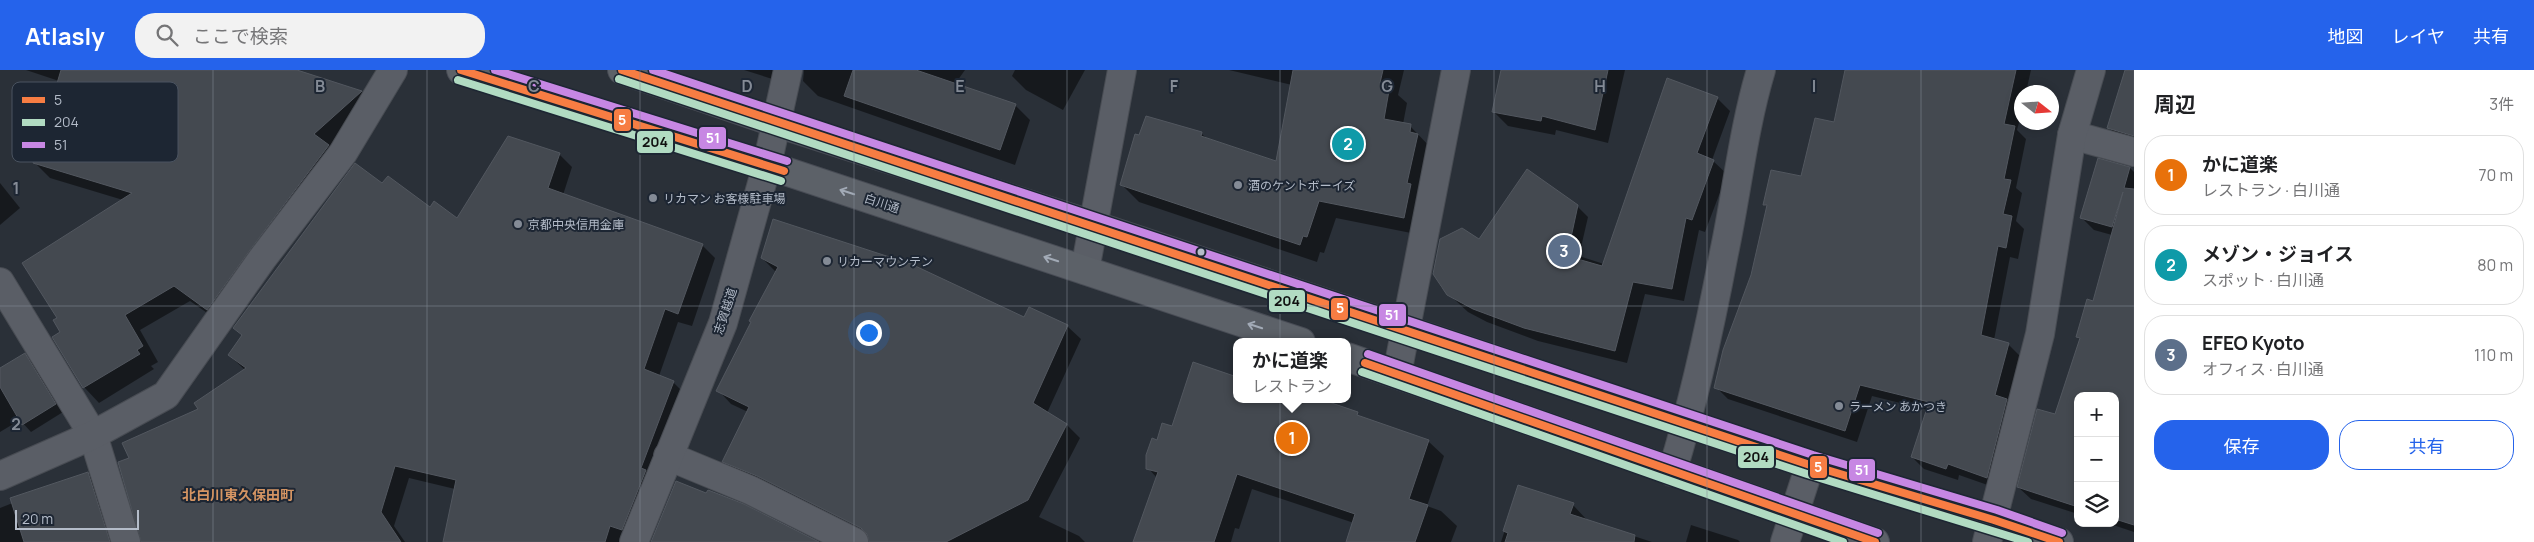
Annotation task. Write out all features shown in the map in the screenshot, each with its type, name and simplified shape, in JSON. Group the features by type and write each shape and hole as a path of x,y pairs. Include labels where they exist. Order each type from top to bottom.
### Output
{"main road":[{"name":"白川通","path":"461,70 768,165 1290,338"},
{"path":"622,70 777,123 1093,225 1810,465 1990,531 2060,542"},
{"path":"1351,358 1793,515 1875,542"}],"street":[{"path":"0,476 92,435 166,395 262,259 343,152 393,70"},
{"name":"志賀越道","path":"634,542 723,323 768,165 788,70"},
{"path":"1085,270 1122,70"},
{"path":"1397,374 1456,70"},
{"path":"1672,472 1687,424 1724,254 1753,98 1761,70"},
{"path":"1990,531 2040,334 2072,135 2091,70"},
{"path":"2072,135 2134,152"},
{"path":"0,282 32,330 92,435 126,542"},
{"path":"668,456 750,490 854,542"},
{"path":"1786,542 1810,465"}],"building":[{"path":"61,70 297,70 362,91 314,134 329,145 207,310 174,286 125,315 143,346 137,350 140,354 83,388 52,337 60,332 53,320 57,318 22,263 132,193 33,162 178,162 178,82 57,82"},
{"path":"853,70 916,70 1016,104 1000,150 844,96"},
{"path":"1293,70 1383,70 1380,83 1390,85 1384,119 1411,124 1410,132 1418,134 1407,183 1411,184 1404,218 1319,201 1307,237 1303,236 1300,245 1120,185 1135,134 1139,135 1146,116 1202,132 1201,136 1276,161"},
{"path":"1501,70 1608,70 1595,130 1542,116 1541,121 1492,112"},
{"path":"1845,70 2016,70 2004,124 2014,126 2004,179 2011,180 2003,214 2012,216 2006,248 1998,246 1981,335 2009,343 1995,395 2007,399 1987,478 1948,464 1946,469 1911,457 1929,402 1860,385 1845,431 1714,388 1723,350 1751,275 1767,205 1763,205 1771,170 1801,176 1815,118 1834,122"},
{"path":"2125,70 2134,70 2134,136 2107,128"},
{"path":"1667,78 1718,97 1697,153 1714,160 1692,220 1686,218 1672,289 1633,282 1615,351 1524,328 1473,309 1447,295 1433,274 1440,239 1462,228 1479,239 1527,169 1578,205 1567,256 1602,266"},
{"path":"508,136 560,153 548,188 703,244 678,314 665,309 644,369 674,381 641,468 646,470 622,530 610,526 605,542 443,542 456,480 395,466 381,512 401,542 141,542 118,462 129,458 122,443 198,409 194,403 246,368 228,355 242,335 233,328 355,163 382,183 388,176 430,207 434,201 457,218"},
{"path":"2098,158 2130,167 2124,188 2134,189 2134,525 2119,520 2119,392 2074,392 2074,506 2017,487 2037,409 2055,414 2080,338 2076,337 2087,299 2093,301 2123,192 2112,227 2080,218"},
{"path":"773,219 911,264 1024,317 1029,307 1068,325 1033,403 1067,424 1028,500 946,542 869,542 867,534 861,528 757,476 722,462 749,407 716,391 751,322 749,321 778,267 761,258"},
{"path":"25,353 56,404 22,425 0,387 0,368"},
{"path":"1193,362 1233,376 1233,403 1332,403 1358,412 1357,415 1429,440 1409,499 1428,505 1415,542 1346,542 1355,514 1237,474 1214,542 1133,542 1158,472 1146,469 1146,455 1152,438 1157,440 1162,423 1172,426"},
{"path":"88,472 110,542 24,542 10,498"},
{"path":"676,481 706,493 708,490 744,504 819,542 651,542"},
{"path":"1518,485 1574,503 1570,514 1635,535 1634,542 1505,542 1508,533 1503,531"}],"transit line":[{"name":"5","path":"461,70 784,171"},
{"name":"51","path":"495,70 787,161"},
{"name":"5","path":"622,70 1810,465 1994,520 2059,542"},
{"name":"51","path":"653,70 1813,455 1997,510 2062,533"},
{"name":"204","path":"619,79 1807,474 2028,542"},
{"name":"204","path":"458,80 781,181"},
{"name":"51","path":"1368,354 1878,533"},
{"name":"5","path":"1365,363 1875,542"},
{"name":"204","path":"1362,372 1843,542"}],"place":[{"name":"メゾン・ジョイス","path":"1348,144"},
{"name":"酒のケントボーイズ","path":"1238,185"},
{"name":"リカマン お客様駐車場","path":"653,198"},
{"name":"京都中央信用金庫","path":"518,224"},
{"name":"EFEO Kyoto","path":"1564,251"},
{"name":"リカーマウンテン","path":"827,261"},
{"name":"ラーメン あかつき","path":"1839,406"},
{"name":"かに道楽","path":"1292,438"}],"district":[{"name":"北白川東久保田町","path":"238,494"}]}
